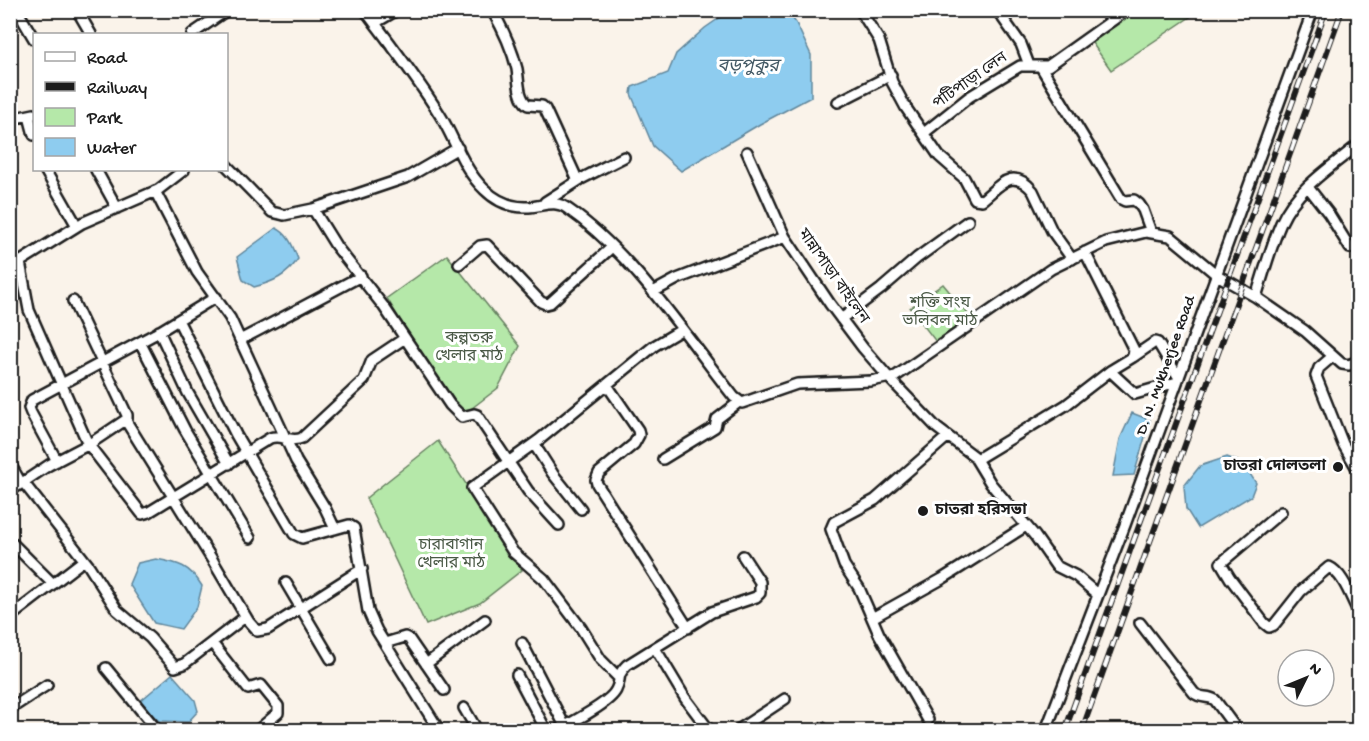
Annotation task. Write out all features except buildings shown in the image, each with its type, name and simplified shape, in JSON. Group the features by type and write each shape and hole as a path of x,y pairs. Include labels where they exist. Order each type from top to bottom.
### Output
{"street":[{"path":"17,10 33,37"},
{"path":"77,10 90,33"},
{"path":"193,33 227,10"},
{"path":"365,10 421,86 458,148 469,172 495,199 518,207 554,203 565,206 612,247 653,292 739,402"},
{"path":"375,24 397,10"},
{"path":"492,10 513,53 522,100 528,105 542,106 545,109 578,181"},
{"path":"860,10 879,40 896,90 939,156 964,178 973,196 978,201 1007,180 1018,179 1028,185 1056,237 1072,259"},
{"path":"997,10 1021,44 1029,65"},
{"path":"1127,10 1051,64 1041,68 1121,199 1137,201 1151,232"},
{"name":"D. N. Mukherjee Road","path":"1046,730 1217,276 1313,10"},
{"name":"পটিপাড়া লেন","path":"924,134 969,97 1020,66 1029,65 1041,68"},
{"path":"838,102 891,75"},
{"path":"10,119 32,115"},
{"path":"1256,297 1282,222 1294,202 1308,187 1359,145"},
{"path":"228,167 276,214 284,215 313,209 408,177 458,148"},
{"name":"মান্নাপাড়া বাইলেন","path":"747,152 785,237 841,319 890,379 947,437 977,459"},
{"path":"540,205 578,181 624,157"},
{"path":"46,171 77,226"},
{"path":"97,171 117,208"},
{"path":"10,268 77,226 154,191 183,171"},
{"path":"1308,187 1329,214 1350,248"},
{"path":"154,191 193,266 225,309 296,461 335,529"},
{"path":"313,209 336,246 361,276 436,387 457,414 462,417 477,415 537,502 559,525"},
{"path":"841,319 917,258 968,221"},
{"path":"663,459 715,428 717,419 739,402 752,401 801,384 890,379 913,366 1041,276 1084,252 1120,237 1151,232 1170,236 1217,276 1256,297 1310,335 1333,356 1347,365 1359,361"},
{"path":"653,292 694,272 785,237"},
{"path":"459,264 480,246 487,245 541,302 546,304 612,247"},
{"path":"1084,252 1134,350 1133,357"},
{"path":"20,262 29,310 88,444 142,514 146,514 273,437 296,440 306,436 363,380 372,360 405,338"},
{"path":"240,340 361,276"},
{"path":"57,460 29,408 32,400 140,342 216,297"},
{"path":"73,301 127,415 126,421 245,617 260,632 362,569"},
{"path":"178,320 247,453 295,536 305,537 349,525 354,528 368,611 385,644 439,730"},
{"path":"618,677 601,660 581,628 544,579 513,552 472,490 474,485 534,444 654,346 681,330"},
{"path":"159,331 188,393 229,464"},
{"path":"140,342 210,475 250,538"},
{"path":"1098,595 1076,576 1056,566 987,478 977,459 1066,405 1110,371 1155,342 1158,343 1178,380 1136,394 1110,371"},
{"path":"1333,356 1318,368 1316,376 1344,444 1359,470"},
{"path":"607,385 638,430 639,435 634,444 599,473 597,484 688,628"},
{"path":"10,491 57,460 126,421"},
{"path":"928,720 879,634 859,588 844,565 833,535 832,524 883,494 947,437"},
{"path":"534,444 553,474 580,509"},
{"path":"10,464 22,483 84,560 117,610 150,638 176,667 184,664 245,617"},
{"path":"1281,512 1221,563 1264,623 1269,627 1274,624 1301,591 1329,567 1335,570 1359,611"},
{"path":"872,618 942,579 1026,526"},
{"path":"10,541 53,584"},
{"path":"522,643 563,729 614,694 618,677 627,665 712,612 756,597 760,593 760,582 743,556"},
{"path":"10,617 84,560"},
{"path":"286,583 331,659"},
{"path":"426,664 485,620"},
{"path":"1140,623 1194,693 1199,697 1210,697 1215,700 1237,730"},
{"path":"385,644 408,638 444,690"},
{"path":"212,643 249,689 261,685 278,706 279,713 258,730"},
{"path":"655,648 681,692 709,730"},
{"path":"106,668 157,730"},
{"path":"517,675 546,730"},
{"path":"10,709 48,685"},
{"path":"738,730 785,699"},
{"path":"464,708 477,730"}],"green space":[{"path":"1133,11 1199,11 1111,70 1090,40"},
{"name":"কল্পতরু খেলার মাঠ","path":"447,255 520,346 498,388 463,415 387,298"},
{"name":"শক্তি সংঘ ভলিবল মাঠ","path":"943,284 972,319 940,347 910,308"},
{"name":"চারাবাগান খেলার মাঠ","path":"438,441 522,570 480,603 426,625 366,498"}],"water":[{"name":"বড়পুকুর","path":"731,10 787,11 796,23 811,55 811,97 681,171 653,146 631,94 632,87 668,73 676,54 705,28"},
{"path":"276,228 287,237 298,259 279,277 254,287 243,280 237,257"},
{"path":"1132,413 1150,420 1134,475 1113,476 1120,439"},
{"path":"1227,457 1243,463 1256,483 1251,496 1198,528 1186,509 1184,486 1200,466"},
{"path":"156,559 183,566 202,586 197,607 181,629 154,623 129,584 138,563"},
{"path":"172,674 195,700 198,711 188,722 159,721 139,702"}],"railway":[{"path":"1065,730 1326,10"},
{"path":"1082,730 1342,10"}],"place":[{"name":"চাতরা দোলতলা","path":"1338,467"},
{"name":"চাতরা হরিসভা","path":"923,511"}]}
